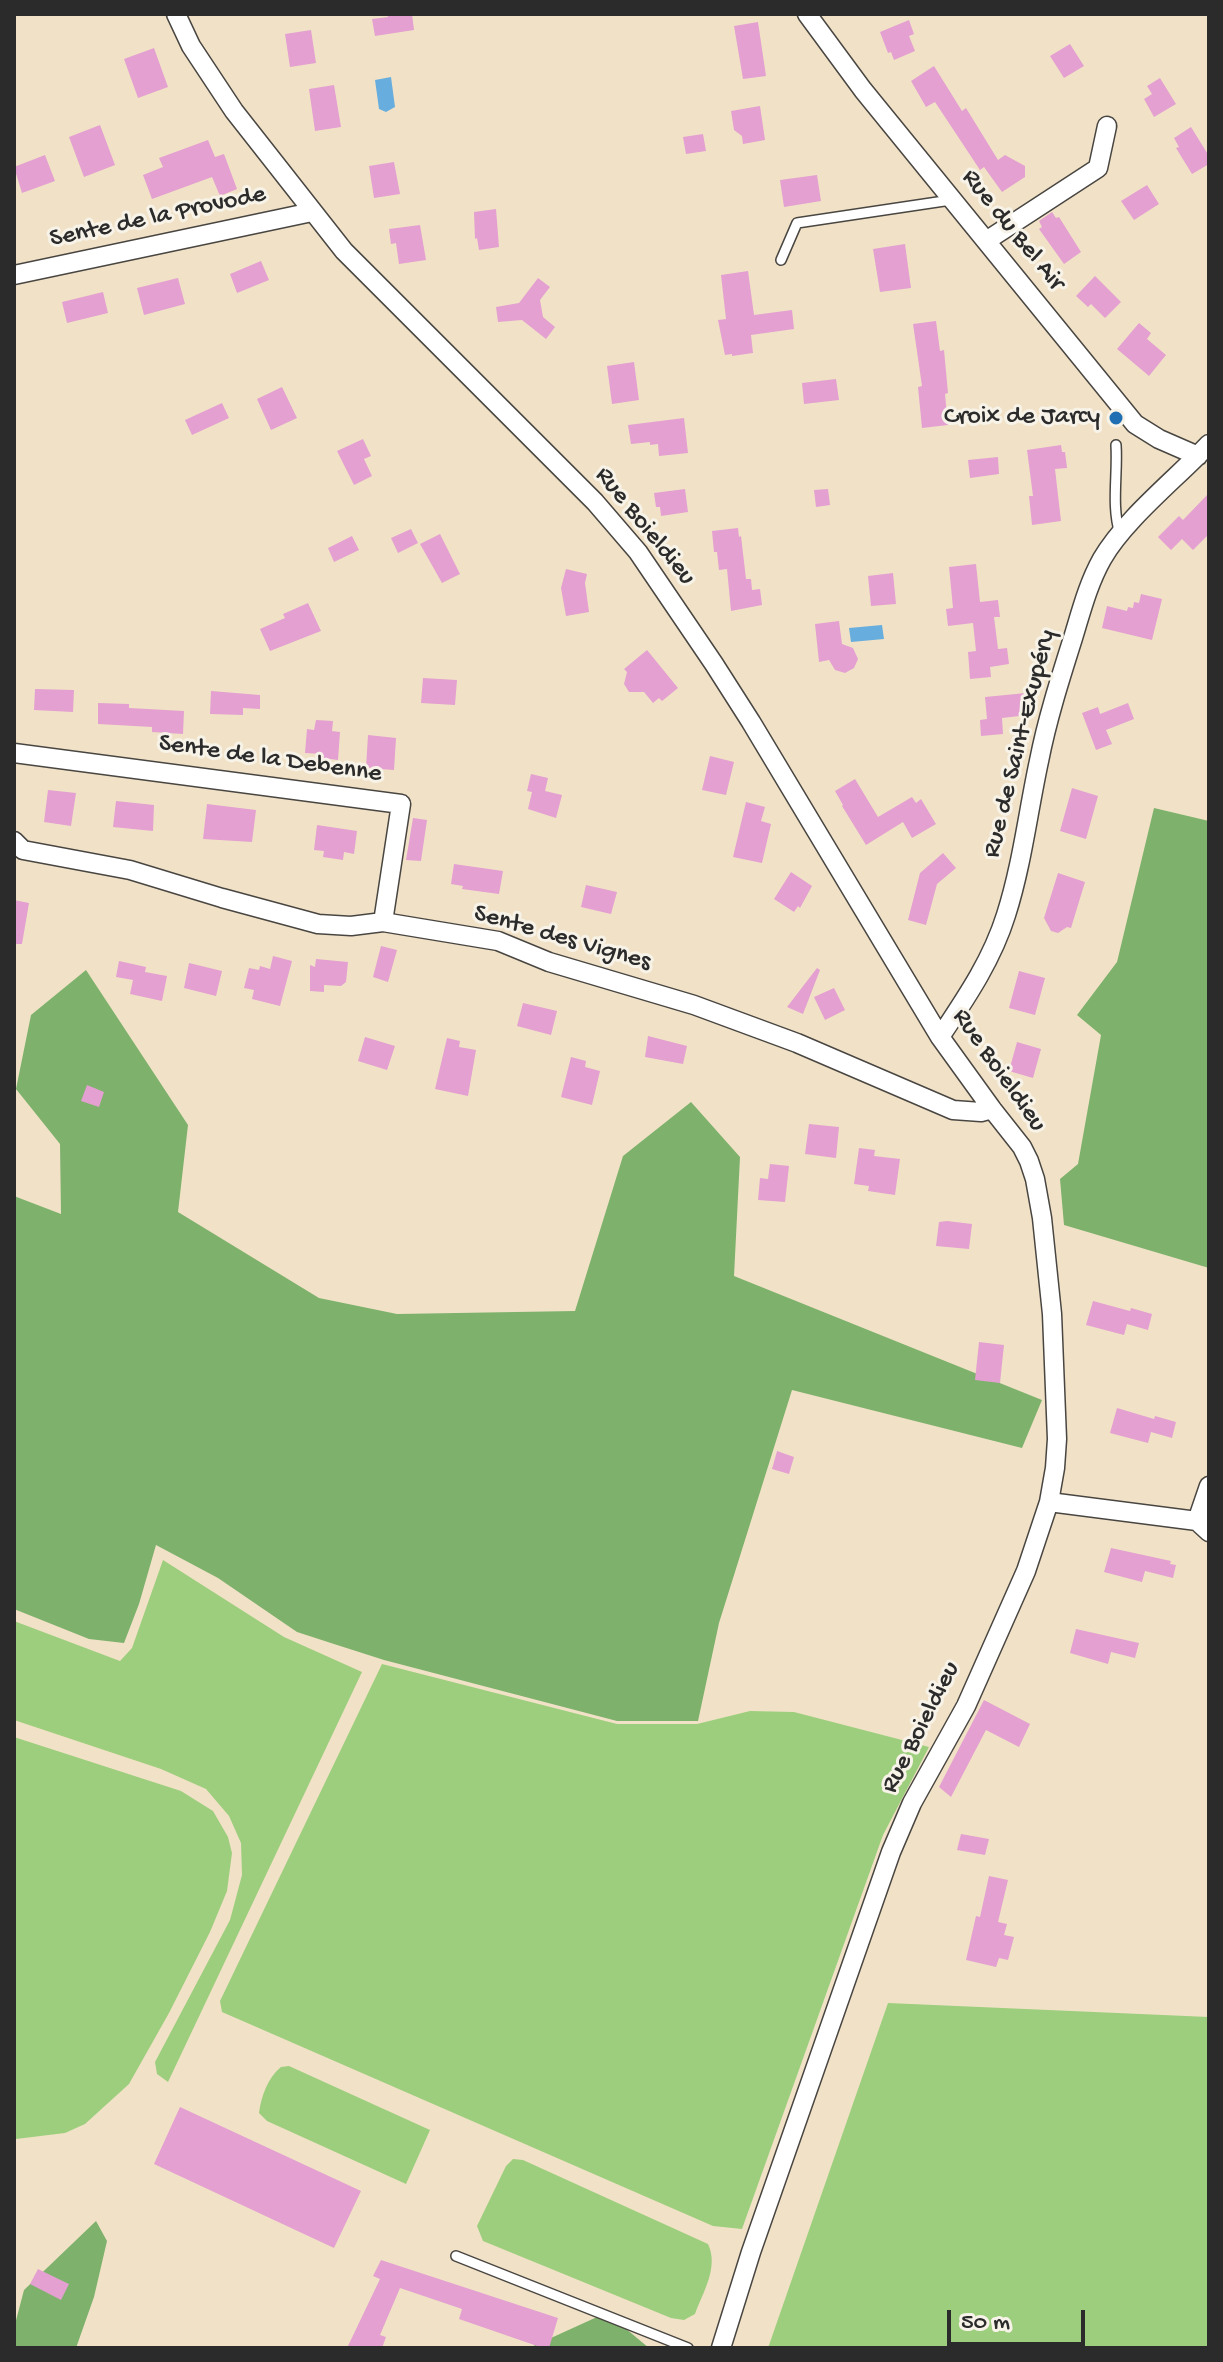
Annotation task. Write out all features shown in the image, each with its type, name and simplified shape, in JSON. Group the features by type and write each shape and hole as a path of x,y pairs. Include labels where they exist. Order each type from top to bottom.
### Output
{"street":[{"name":"Rue Boieldieu","path":"176,14 191,46 234,111 312,212 365,273 595,502 638,552 759,735 940,1037 1022,1147 1035,1179 1052,1314 1057,1439 1049,1502 1026,1571 966,1706 912,1803 891,1852 751,2252 721,2348"},
{"name":"Rue du Bel Air","path":"807,14 863,90 1135,424 1159,439 1203,450"},
{"path":"986,241 1098,168 1107,126"},
{"name":"Sente de la Provode","path":"14,275 312,212"},
{"name":"Rue de Saint-Exupéry","path":"940,1037 994,949 1003,925 1021,857 1039,758 1059,680 1089,588 1103,558 1120,534 1203,450"},
{"name":"Sente de la Debenne","path":"14,753 401,804 383,922"},
{"name":"Sente des Vignes","path":"14,841 23,850 130,870 318,924 351,926 383,922 498,941 549,962 694,1005 797,1043 953,1110 981,1112 992,1109"},
{"path":"1049,1502 1203,1526 1209,1486"}],"lane":[{"path":"781,260 797,223 954,200"},
{"path":"1116,445 1115,519 1120,534"},
{"path":"456,2256 688,2348"}],"green space":[{"path":"1154,808 1209,821 1209,1268 1064,1225 1060,1179 1078,1164 1101,1035 1077,1015 1117,962"},
{"path":"86,970 188,1125 178,1212 319,1298 397,1314 575,1311 623,1156 691,1102 740,1157 734,1276 1042,1400 1022,1448 792,1390 719,1623 698,1721 617,1721 384,1660 297,1632 218,1578 156,1545 124,1643 89,1639 14,1609 14,1196 61,1214 60,1144 16,1089 31,1015"},
{"path":"163,1560 284,1637 362,1672 168,2082 157,2074 155,2062 230,1920 242,1875 241,1843 229,1816 206,1789 161,1769 14,1720 14,1621 120,1661 132,1648"},
{"path":"382,1664 617,1724 697,1724 750,1711 794,1712 929,1747 883,1835 742,2229 713,2226 222,2012 220,2001"},
{"path":"14,1737 181,1791 213,1811 228,1837 232,1853 227,1891 210,1932 129,2084 85,2124 65,2133 16,2139 14,2139"},
{"path":"888,2003 1209,2017 1209,2348 768,2348"},
{"path":"289,2066 430,2130 406,2184 267,2121 259,2113 263,2094 272,2076 281,2067"},
{"path":"513,2159 523,2160 708,2244 711,2270 695,2314 684,2320 671,2318 483,2241 477,2226 506,2166"},
{"path":"96,2221 107,2241 94,2297 76,2348 14,2348 14,2328 24,2290"},
{"path":"597,2317 625,2328 649,2348 529,2348"}],"water":[{"path":"391,77 395,107 386,112 379,109 375,80"},
{"path":"882,625 884,639 851,642 849,628"}],"building":[{"path":"387,14 412,14 414,30 375,36 372,19 388,17"},
{"path":"909,20 914,34 909,36 915,51 894,60 880,32"},
{"path":"758,22 766,76 743,79 734,26"},
{"path":"311,30 316,63 290,67 285,34"},
{"path":"1070,44 1084,66 1064,78 1050,56"},
{"path":"154,48 168,87 138,98 124,59"},
{"path":"934,66 962,111 966,108 998,160 1005,155 1025,166 1025,177 1002,192 984,167 980,170 935,102 926,107 911,81"},
{"path":"1160,78 1176,104 1154,117 1144,99 1152,94 1147,86"},
{"path":"334,85 341,127 315,131 309,89"},
{"path":"760,106 765,140 743,144 742,136 734,130 731,111"},
{"path":"100,125 115,165 84,177 69,137"},
{"path":"1191,127 1209,156 1209,164 1192,174 1176,148 1179,147 1174,138"},
{"path":"703,134 706,151 686,154 683,137"},
{"path":"208,140 215,157 224,154 237,189 220,196 212,177 152,199 143,175 163,167 159,158"},
{"path":"45,155 55,181 22,193 14,167"},
{"path":"394,162 400,194 374,198 369,166"},
{"path":"817,175 821,201 784,207 780,180"},
{"path":"1147,185 1159,204 1134,220 1121,201"},
{"path":"496,209 499,247 479,250 475,239 474,212"},
{"path":"1052,212 1056,218 1059,217 1081,252 1064,264 1039,229 1042,227 1039,221"},
{"path":"420,225 426,260 399,264 396,243 391,244 389,229"},
{"path":"905,244 911,288 880,292 873,249"},
{"path":"261,261 269,280 237,293 230,274"},
{"path":"748,271 754,315 792,310 794,329 751,335 753,353 725,355 718,320 726,319 721,275"},
{"path":"1095,276 1121,302 1105,318 1091,304 1088,307 1076,296"},
{"path":"178,278 185,304 144,315 137,288"},
{"path":"538,278 550,287 540,300 543,317 555,327 546,339 522,320 498,322 496,307 519,303"},
{"path":"103,292 108,313 67,323 62,302"},
{"path":"936,321 940,351 944,350 948,425 922,428 918,387 922,386 913,324"},
{"path":"1139,323 1151,333 1147,339 1166,355 1149,376 1117,349"},
{"path":"634,362 639,400 612,404 607,366"},
{"path":"836,379 839,400 804,404 802,383"},
{"path":"282,387 297,418 271,430 257,399"},
{"path":"222,403 229,418 192,435 185,420"},
{"path":"684,418 688,453 659,456 658,444 631,444 628,425"},
{"path":"363,439 371,456 364,459 372,476 354,485 337,451"},
{"path":"1061,445 1067,468 1055,469 1061,521 1032,525 1029,496 1033,496 1027,450"},
{"path":"998,457 999,474 970,478 968,460"},
{"path":"685,489 688,512 661,516 654,493"},
{"path":"828,489 830,505 816,507 814,490"},
{"path":"1209,493 1209,534 1193,550 1182,539 1171,550 1158,537 1179,516 1183,520"},
{"path":"738,528 746,579 751,579 752,590 760,589 762,605 731,611 727,569 719,570 712,531"},
{"path":"411,529 418,543 398,553 391,538"},
{"path":"440,534 460,574 442,583 420,544"},
{"path":"352,536 359,550 334,562 328,548"},
{"path":"976,564 980,602 998,600 1000,617 994,617 998,649 1007,648 1009,664 990,667 991,677 970,679 968,652 976,651 973,623 948,626 946,609 953,608 949,567"},
{"path":"566,569 587,574 585,583 589,612 566,616 561,588"},
{"path":"893,573 896,604 871,606 868,576"},
{"path":"1141,594 1162,599 1152,640 1102,628 1107,606 1127,611 1128,607 1133,608 1134,602 1139,603"},
{"path":"308,603 321,631 270,651 260,629"},
{"path":"839,621 842,644 853,648 858,659 854,668 845,673 835,670 829,660 819,662 815,624"},
{"path":"647,650 678,688 662,701 659,698 653,703 644,692 629,692 624,684 627,672 624,669"},
{"path":"423,678 457,680 455,705 421,703"},
{"path":"35,689 74,690 73,712 34,710"},
{"path":"211,691 260,695 260,709 243,708 243,715 210,714"},
{"path":"1026,693 1028,715 1002,718 1003,734 981,736 980,720 987,719 985,697"},
{"path":"98,703 184,711 183,734 152,732 152,727 98,724"},
{"path":"1128,703 1134,719 1106,730 1112,744 1096,750 1082,713 1098,707 1100,714"},
{"path":"316,720 333,721 332,731 340,732 338,760 322,758 322,754 305,753 307,729 314,730"},
{"path":"368,735 396,738 394,770 366,768"},
{"path":"710,756 734,762 726,795 702,790"},
{"path":"531,774 548,778 545,791 562,795 556,818 528,809 532,792 527,791"},
{"path":"855,779 878,817 912,797 916,803 921,799 936,824 912,838 903,822 866,845 835,791"},
{"path":"1072,788 1098,796 1086,839 1060,831"},
{"path":"48,790 76,793 71,826 44,822"},
{"path":"116,801 154,805 153,831 113,827"},
{"path":"746,802 765,807 761,821 771,824 762,863 733,857"},
{"path":"207,804 256,810 252,842 203,839"},
{"path":"413,818 427,820 421,861 406,860"},
{"path":"317,825 357,831 354,854 344,852 343,860 323,857 324,851 314,850"},
{"path":"943,853 956,868 937,884 926,925 908,920 920,873"},
{"path":"454,864 503,871 499,894 462,889 463,886 451,884"},
{"path":"791,872 812,886 800,908 798,906 794,912 774,899"},
{"path":"1058,873 1085,882 1071,928 1058,933 1051,931 1044,918"},
{"path":"586,885 617,892 611,914 581,907"},
{"path":"14,900 29,903 22,944 14,944"},
{"path":"381,946 397,950 388,982 373,977"},
{"path":"273,956 292,961 280,1006 252,999 254,990 244,988 249,968 259,970 260,966 270,969"},
{"path":"316,959 348,962 346,982 341,986 324,985 324,992 310,991 310,965 315,967"},
{"path":"119,961 146,967 145,972 167,976 162,1001 130,994 133,980 116,977"},
{"path":"189,963 222,971 216,996 184,988"},
{"path":"817,968 820,970 803,1014 787,1007"},
{"path":"1019,971 1045,978 1035,1015 1009,1008"},
{"path":"834,988 845,1010 825,1020 814,997"},
{"path":"523,1003 557,1011 551,1035 517,1026"},
{"path":"648,1036 687,1046 683,1064 645,1057"},
{"path":"365,1037 395,1046 387,1070 358,1061"},
{"path":"447,1038 460,1041 459,1047 476,1050 468,1096 435,1089"},
{"path":"1017,1042 1041,1049 1033,1078 1009,1071"},
{"path":"571,1057 586,1061 585,1067 600,1071 592,1105 561,1097"},
{"path":"87,1085 104,1092 99,1107 81,1101"},
{"path":"809,1124 839,1127 836,1158 805,1154"},
{"path":"859,1148 875,1150 874,1156 900,1159 895,1195 868,1191 869,1186 854,1184"},
{"path":"770,1164 789,1166 785,1202 758,1200 760,1178 768,1179"},
{"path":"939,1222 972,1224 969,1249 936,1246"},
{"path":"1093,1301 1152,1314 1148,1330 1127,1324 1124,1335 1086,1325"},
{"path":"979,1342 1004,1345 1000,1383 975,1380"},
{"path":"1117,1408 1176,1422 1172,1438 1151,1432 1148,1443 1110,1433"},
{"path":"777,1451 794,1457 789,1474 772,1469"},
{"path":"1111,1548 1171,1561 1170,1564 1176,1565 1173,1578 1145,1571 1142,1582 1104,1572"},
{"path":"1076,1629 1139,1643 1135,1658 1111,1652 1108,1664 1070,1653"},
{"path":"984,1700 1030,1724 1019,1747 986,1730 951,1797 939,1787"},
{"path":"961,1834 989,1839 985,1855 957,1850"},
{"path":"989,1876 1008,1880 998,1922 1007,1924 1004,1935 1014,1937 1008,1960 999,1958 996,1967 966,1960"},
{"path":"180,2107 361,2191 334,2248 154,2164"},
{"path":"381,2260 558,2318 549,2348 459,2319 462,2309 400,2288 380,2335 386,2337 382,2348 347,2348 380,2279 373,2276"},
{"path":"38,2269 69,2284 61,2300 30,2284"}],"place":[{"name":"Croix de Jarcy","path":"1116,418"}]}
